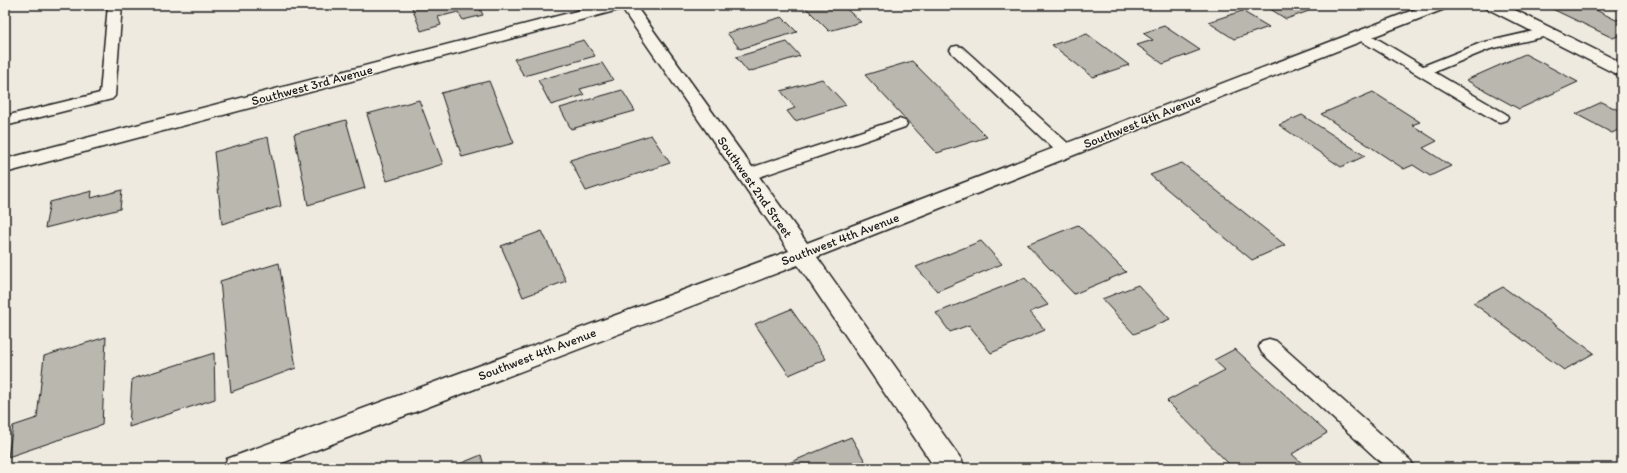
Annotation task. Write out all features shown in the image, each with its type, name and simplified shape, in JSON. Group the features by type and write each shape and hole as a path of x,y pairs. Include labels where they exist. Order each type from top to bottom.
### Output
{"street":[{"name":"Southwest 3rd Avenue","path":"5,166 619,5"},
{"name":"Southwest 2nd Street","path":"626,5 803,254 951,468"},
{"name":"Southwest 4th Avenue","path":"237,468 803,254 1441,5"},
{"path":"1492,5 1622,70"}],"lane":[{"path":"5,121 107,96 115,5"},
{"path":"1423,71 1486,46 1547,32"},
{"path":"1361,35 1500,117"},
{"path":"956,50 1066,151"},
{"path":"747,175 899,124"},
{"path":"1270,347 1403,468"}],"building":[{"path":"411,5 478,5 483,15 463,20 458,12 438,17 441,25 421,31"},
{"path":"803,5 842,5 861,22 829,31"},
{"path":"1264,5 1299,5 1309,11 1286,19"},
{"path":"1544,5 1598,5 1603,7 1596,10 1616,20 1622,18 1622,34 1613,38"},
{"path":"1242,11 1269,27 1234,39 1208,22"},
{"path":"782,17 797,32 740,49 727,33"},
{"path":"1164,26 1200,50 1163,64 1137,45 1153,40 1143,33"},
{"path":"1087,34 1129,65 1093,77 1052,45"},
{"path":"584,40 595,56 524,76 514,59"},
{"path":"787,42 800,56 748,72 736,57"},
{"path":"1525,54 1578,82 1519,109 1466,80"},
{"path":"912,61 987,137 937,153 865,75"},
{"path":"602,63 613,80 580,89 584,95 551,105 538,80"},
{"path":"822,79 846,105 795,121 787,111 795,108 781,91"},
{"path":"489,81 514,143 462,157 441,93"},
{"path":"622,90 635,111 571,129 560,108"},
{"path":"1373,92 1420,122 1412,125 1437,141 1423,148 1451,166 1430,176 1413,165 1404,169 1321,114"},
{"path":"419,100 443,164 387,181 367,114"},
{"path":"1602,102 1622,112 1622,128 1612,133 1576,114"},
{"path":"1302,115 1365,156 1341,167 1279,125"},
{"path":"346,120 365,188 308,205 294,134"},
{"path":"651,135 670,163 586,191 570,160"},
{"path":"268,137 281,206 222,224 214,152"},
{"path":"1182,163 1285,245 1252,260 1150,175"},
{"path":"122,190 120,209 45,228 50,202 92,191 91,198"},
{"path":"1078,225 1126,272 1074,294 1027,245"},
{"path":"542,231 566,281 523,297 501,246"},
{"path":"981,241 1002,264 937,291 916,267"},
{"path":"279,263 296,368 231,392 220,281"},
{"path":"1025,278 1048,305 1030,312 1045,330 991,353 969,325 950,332 936,313"},
{"path":"1138,285 1170,319 1134,334 1102,299"},
{"path":"1503,287 1594,353 1564,370 1473,303"},
{"path":"791,309 826,359 789,375 755,324"},
{"path":"106,337 102,425 8,457 13,426 37,418 44,356"},
{"path":"1235,349 1327,433 1292,454 1307,468 1233,468 1167,401 1225,370 1214,360"},
{"path":"214,353 215,399 129,427 132,379"},
{"path":"851,437 869,468 777,468"},
{"path":"481,455 485,468 450,468"}]}
